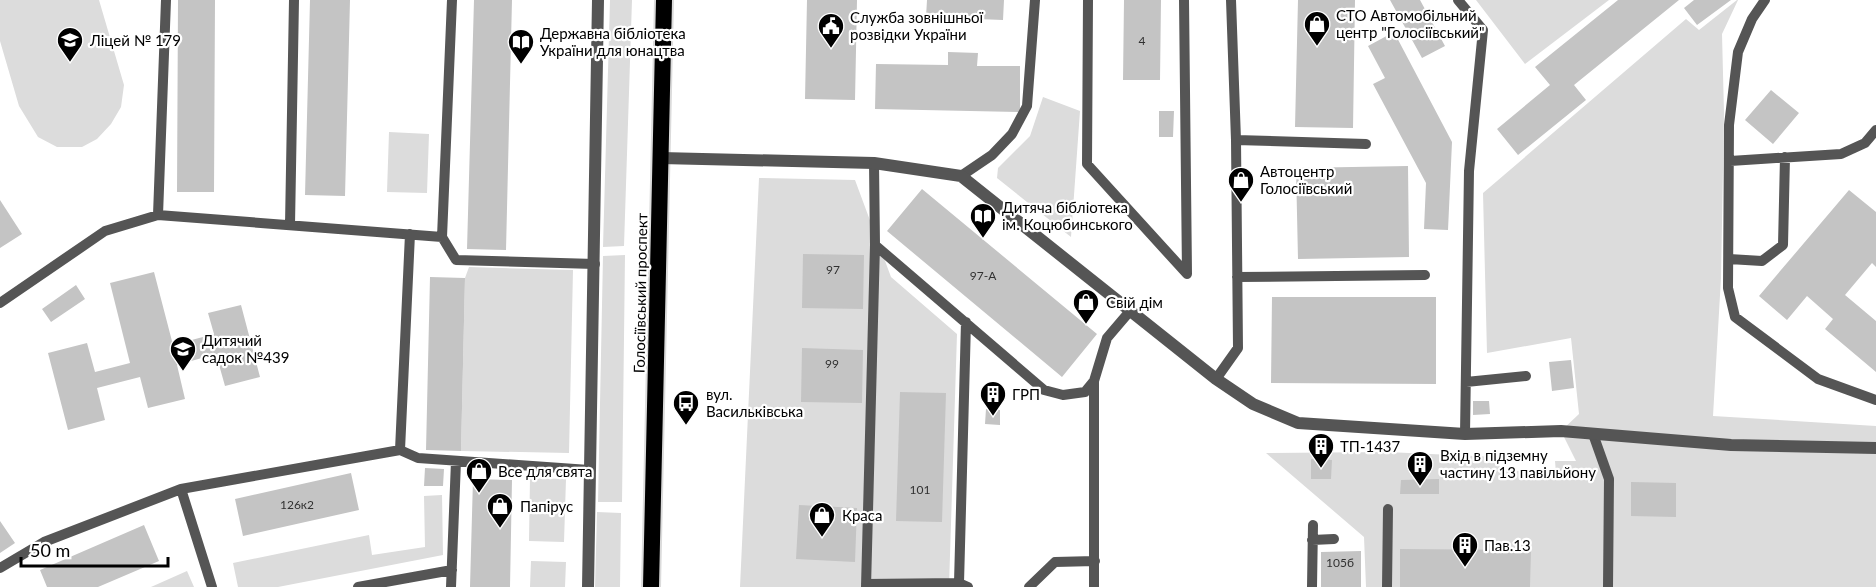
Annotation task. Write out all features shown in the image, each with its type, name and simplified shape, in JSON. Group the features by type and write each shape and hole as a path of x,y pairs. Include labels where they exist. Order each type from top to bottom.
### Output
{"highway":[{"name":"Голосіївський проспект","path":"651,587 664,0"}],"street":[{"path":"588,587 598,0"},
{"path":"661,158 874,163 961,176 1216,380 1253,405 1298,423 1465,435 1561,431 1731,445 1876,448"}],"lane":[{"path":"158,215 166,0"},
{"path":"290,225 294,0"},
{"path":"452,0 442,237 456,260 595,264"},
{"path":"961,176 992,155 1012,134 1027,106 1035,0"},
{"path":"1088,0 1087,164 1186,274 1184,0"},
{"path":"1216,380 1238,348 1236,140 1231,0"},
{"path":"1458,0 1483,30 1469,171 1465,435"},
{"path":"1765,0 1752,19 1738,52 1730,125 1728,288 1735,317 1818,379 1876,400"},
{"path":"1730,161 1841,154 1865,143 1876,130"},
{"path":"1236,140 1366,144"},
{"path":"1729,259 1762,261 1783,245 1785,157"},
{"path":"874,163 875,245 866,586 964,585 966,322"},
{"path":"0,303 105,231 158,215 442,237"},
{"path":"400,450 410,234"},
{"path":"875,245 1044,390 1063,395 1085,392 1094,381"},
{"path":"1238,277 1425,275"},
{"path":"1094,587 1094,381 1107,338 1130,311"},
{"path":"1466,382 1526,376"},
{"path":"1593,434 1609,479 1608,587"},
{"path":"0,568 44,542 181,489 400,450 418,458 589,470"},
{"path":"451,587 456,461"},
{"path":"181,489 212,587"},
{"path":"1387,587 1389,509"},
{"path":"1312,587 1313,525"},
{"path":"1312,540 1334,539"},
{"path":"1029,587 1055,562 1095,561"},
{"path":"358,587 452,570"}],"shaded area":[{"path":"0,0 99,0 124,85 121,107 111,124 97,139 82,147 57,147 38,137 19,106 0,41"},
{"path":"610,0 632,0 624,246 603,247"},
{"path":"1476,0 1609,0 1525,64"},
{"path":"1737,0 1722,34 1724,113 1721,278 1713,416 1876,426 1876,587 1366,587 1364,537 1266,453 1387,452 1496,457 1501,470 1556,473 1555,461 1576,461 1561,431 1579,414 1571,338 1487,353 1483,193 1686,19 1699,30"},
{"path":"1043,97 1080,111 1071,237 997,178 998,168 1030,136"},
{"path":"389,132 429,134 427,193 387,192"},
{"path":"759,178 855,180 891,277 957,334 949,587 740,587"},
{"path":"625,255 622,502 598,502 603,256"},
{"path":"469,267 573,270 569,453 461,451 465,278"},
{"path":"530,478 566,479 564,542 529,541"},
{"path":"442,495 443,555 278,587 238,587 233,563 369,535 372,555 425,547 424,496"},
{"path":"597,512 621,513 620,587 595,587"},
{"path":"531,561 566,562 565,587 530,587"},
{"path":"187,571 194,587 151,587"}],"building":[{"path":"178,0 215,0 214,192 177,192"},
{"path":"310,0 350,0 345,196 305,195"},
{"path":"474,0 512,0 506,250 467,249"},
{"name":"Служба зовнішньої розвідки України","path":"807,0 857,0 855,100 805,99"},
{"path":"927,0 1004,0 1003,20 926,17"},
{"path":"1124,0 1161,0 1160,80 1123,80"},
{"path":"1298,0 1355,0 1353,128 1295,127"},
{"path":"1390,0 1420,0 1445,46 1422,58"},
{"path":"1618,0 1679,0 1574,85 1586,100 1518,155 1497,129 1550,85 1535,67"},
{"path":"1694,0 1731,0 1697,25 1684,8"},
{"path":"1394,32 1452,142 1448,230 1424,229 1426,183 1373,84 1385,78 1368,46"},
{"path":"948,52 978,53 977,66 1020,66 1020,112 875,109 876,64 948,65"},
{"path":"1771,90 1799,113 1773,144 1745,120"},
{"path":"1159,111 1174,111 1173,137 1159,137"},
{"path":"1408,166 1409,257 1298,259 1296,168"},
{"path":"922,189 1097,334 1062,377 887,231"},
{"path":"1849,190 1876,212 1876,267 1872,263 1845,295 1876,321 1876,372 1825,329 1833,319 1807,296 1787,320 1759,296"},
{"path":"0,200 22,234 0,248"},
{"path":"803,254 864,255 863,309 802,308"},
{"path":"154,272 173,345 214,334 208,313 241,305 260,377 225,386 216,354 177,365 185,399 148,408 140,377 97,388 105,420 68,430 48,353 87,343 95,372 130,363 110,283"},
{"path":"430,277 465,278 461,451 426,450"},
{"path":"76,285 85,299 51,322 42,309"},
{"path":"1272,297 1436,297 1436,384 1271,383"},
{"path":"802,348 863,350 862,403 801,402"},
{"path":"1571,360 1574,388 1552,391 1549,362"},
{"path":"900,392 946,393 942,522 896,521"},
{"path":"1473,401 1489,401 1490,414 1473,415"},
{"name":"ГРП","path":"986,409 1000,410 1000,425 985,424"},
{"name":"ТП-1437","path":"1311,459 1332,460 1331,479 1311,479"},
{"path":"425,468 444,469 443,486 424,486"},
{"path":"351,473 359,510 243,536 235,499"},
{"path":"473,479 512,480 510,587 470,587"},
{"name":"Вхід в підземну частину 13 павільйону","path":"1439,479 1439,494 1400,494 1401,480"},
{"path":"1631,482 1676,483 1676,517 1631,516"},
{"path":"799,505 857,508 855,562 796,559"},
{"path":"0,521 15,543 0,553"},
{"path":"144,525 159,561 98,587 47,587 40,570"},
{"name":"Пав.13","path":"1400,549 1531,550 1530,587 1400,587"},
{"path":"1361,551 1361,587 1321,587 1321,552"}],"place":[{"name":"СТО Автомобільний центр \"Голосіївський\"","path":"1317,47"},
{"name":"Служба зовнішньої розвідки України","path":"831,49"},
{"name":"Ліцей № 179","path":"70,63"},
{"name":"Державна бібліотека України для юнацтва","path":"521,65"},
{"name":"Автоцентр Голосіївський","path":"1241,203"},
{"name":"Дитяча бібліотека ім. Коцюбинського","path":"983,239"},
{"name":"Свій дім","path":"1086,325"},
{"name":"Дитячий садок №439","path":"183,372"},
{"name":"ГРП","path":"993,417"},
{"name":"вул. Васильківська","path":"686,426"},
{"name":"ТП-1437","path":"1321,469"},
{"name":"Вхід в підземну частину 13 павільйону","path":"1420,487"},
{"name":"Все для свята","path":"479,494"},
{"name":"Папірус","path":"500,529"},
{"name":"Краса","path":"822,538"},
{"name":"Пав.13","path":"1465,568"}]}
